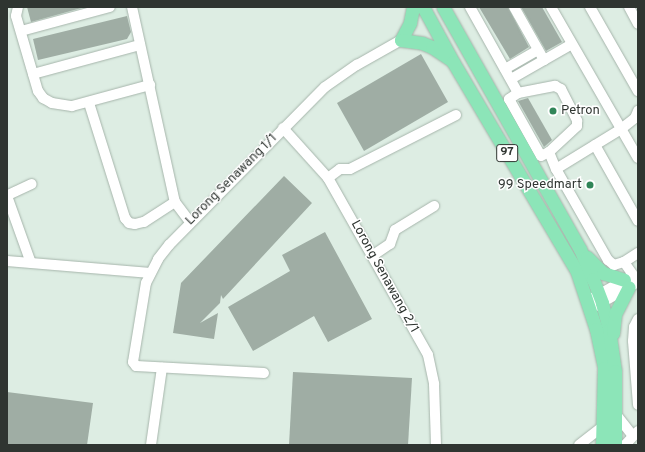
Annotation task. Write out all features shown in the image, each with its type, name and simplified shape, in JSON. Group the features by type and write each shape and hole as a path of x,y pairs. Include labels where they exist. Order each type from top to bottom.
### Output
{"main road":[{"path":"413,7 410,23 401,40 422,43 432,47 453,62"},
{"name":"97","path":"423,7 453,62 570,258 588,305 604,368 604,426 602,445"},
{"name":"97","path":"443,7 502,114 532,152 580,250 600,298 615,372 614,445"},
{"path":"580,250 604,273 632,279 615,314 611,349"}],"street":[{"path":"18,7 16,16 38,91 43,98 52,103 72,106 89,103 150,85"},
{"path":"21,31 110,7"},
{"path":"132,7 175,202 190,222"},
{"path":"470,7 518,93"},
{"path":"514,7 544,60"},
{"path":"551,7 637,155"},
{"path":"590,7 638,91"},
{"path":"629,7 638,24"},
{"name":"Lorong Senawang 1/1","path":"162,368 136,366 133,362 146,283 158,259 190,222 325,87 356,65 401,40"},
{"path":"511,79 572,44"},
{"path":"33,74 140,45"},
{"path":"505,69 538,50"},
{"path":"555,86 561,88 577,121 577,126 549,152 541,156 532,152 514,108 509,99 518,93 555,86"},
{"path":"89,103 125,218 129,223 135,224 144,222 175,202"},
{"path":"502,114 514,108"},
{"path":"556,169 621,129 635,118 638,111"},
{"path":"328,178 340,169 350,169 456,115"},
{"name":"Lorong Senawang 2/1","path":"283,128 306,151 328,178 428,355 434,384 436,445"},
{"path":"595,146 638,221"},
{"path":"549,152 556,169 608,260 614,265 624,262 638,253"},
{"path":"31,263 7,195 32,184"},
{"path":"372,256 390,244 395,230 434,206"},
{"path":"7,261 151,273"},
{"path":"588,305 632,279 624,262"},
{"path":"638,319 634,327 633,341 638,404"},
{"path":"151,445 162,368 264,373"},
{"path":"615,413 635,434 625,445"},
{"path":"579,445 604,426"}],"building":[{"path":"27,7 85,7 31,22"},
{"path":"479,7 508,7 529,47 510,59"},
{"path":"521,7 542,7 562,42 546,51"},
{"path":"127,16 131,32 127,39 38,60 33,39"},
{"path":"421,54 448,102 364,151 337,103"},
{"path":"528,98 552,140 544,147 518,101"},
{"path":"284,176 312,203 223,299 221,295 220,303 200,323 218,313 214,339 173,333 181,283"},
{"path":"325,232 372,319 328,342 314,316 253,351 228,307 290,271 282,255"},
{"path":"293,372 412,378 408,445 289,445"},
{"path":"7,392 93,403 87,445 7,445"}],"place":[{"name":"Petron","path":"553,111"},
{"name":"99 Speedmart","path":"590,185"}]}
